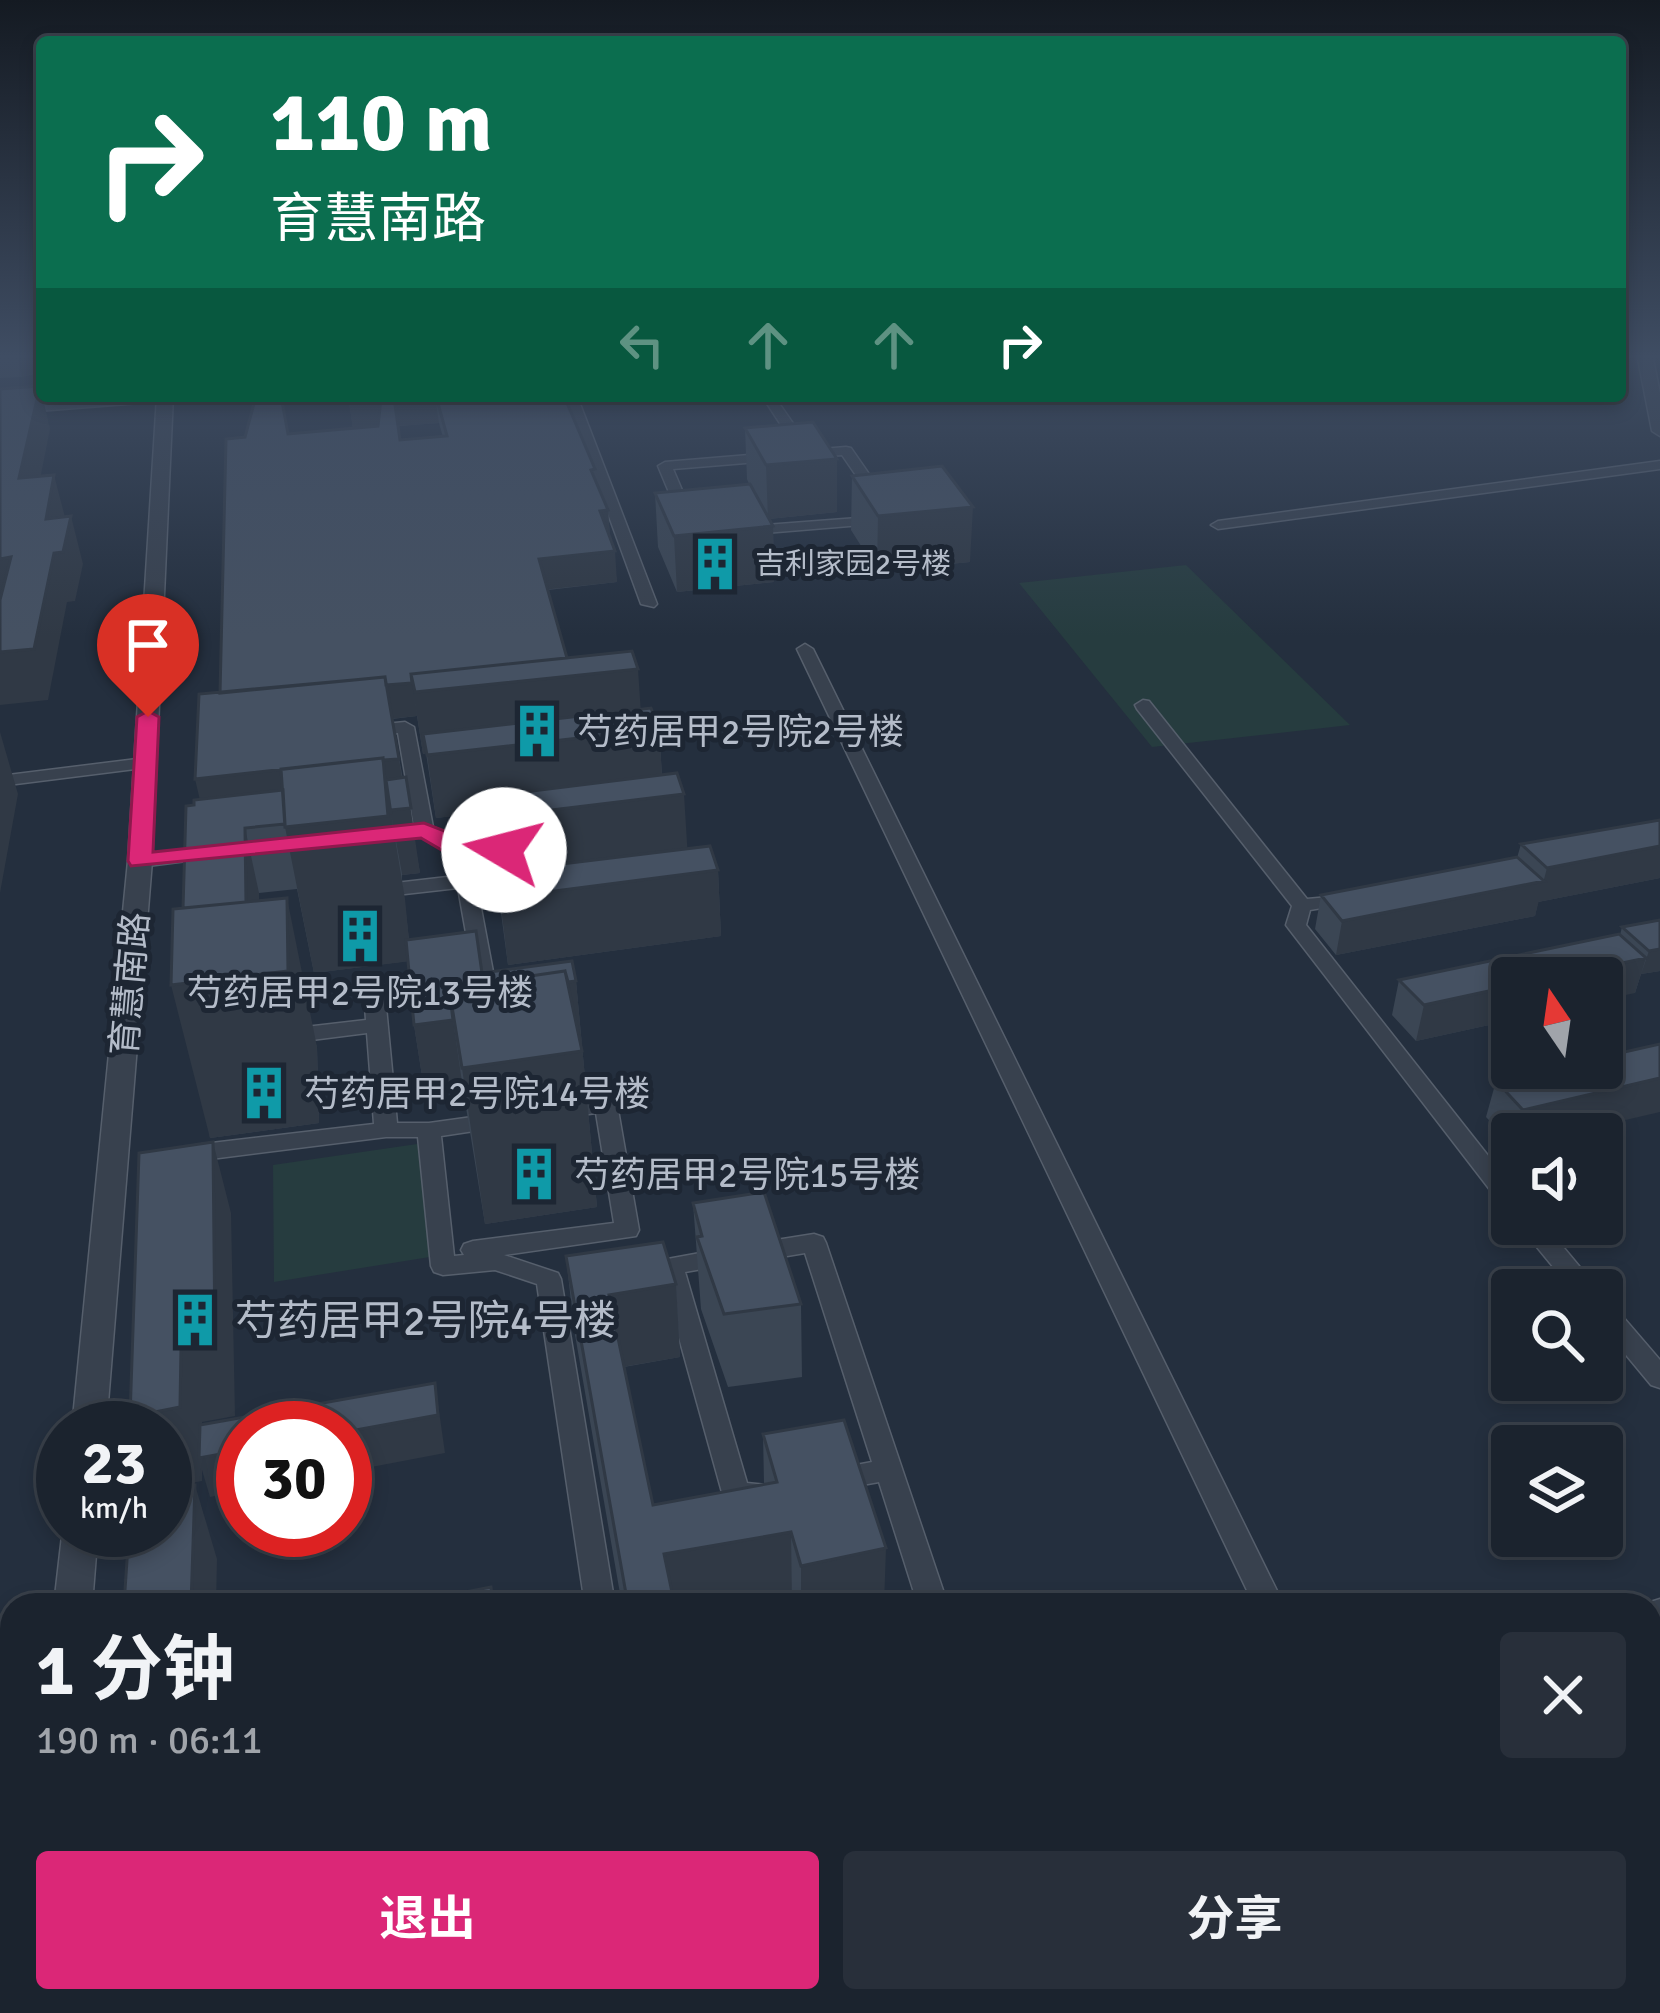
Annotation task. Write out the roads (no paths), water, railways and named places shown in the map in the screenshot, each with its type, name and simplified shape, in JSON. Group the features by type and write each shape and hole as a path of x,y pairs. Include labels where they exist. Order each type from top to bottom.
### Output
{"street":[{"name":"育慧南路","path":"91,1401 140,861 162,448"},
{"path":"590,448 649,604"},
{"path":"803,448 806,452"},
{"path":"846,451 893,519 694,536 665,466 712,461 806,452 846,451"},
{"path":"1218,525 1660,465"},
{"path":"805,650 1263,1593"},
{"path":"1143,705 1302,906"},
{"path":"337,734 428,724"},
{"path":"386,1130 374,991 484,976 486,927 467,880 474,853 412,831 416,786 405,727"},
{"path":"0,781 145,763"},
{"path":"416,786 438,783"},
{"path":"140,861 235,851"},
{"path":"353,895 467,880"},
{"path":"1302,906 1371,895"},
{"path":"1302,906 1296,925 1491,1175"},
{"path":"270,1039 377,1025"},
{"path":"202,1152 386,1130 429,1130 607,1104 627,1230 441,1255"},
{"path":"429,1130 442,1266 496,1261 549,1279 599,1593"},
{"path":"888,1470 737,1496 662,1268 814,1243 929,1593"},
{"path":"1548,1245 1568,1269"},
{"path":"1623,1334 1660,1378"},
{"path":"75,1593 78,1557"}],"place":[{"name":"吉利家园2号楼","path":"715,564"},
{"name":"芍药居甲2号院2号楼","path":"537,731"},
{"name":"芍药居甲2号院13号楼","path":"360,936"},
{"name":"芍药居甲2号院14号楼","path":"264,1093"},
{"name":"芍药居甲2号院15号楼","path":"534,1174"},
{"name":"芍药居甲2号院4号楼","path":"195,1320"}]}
